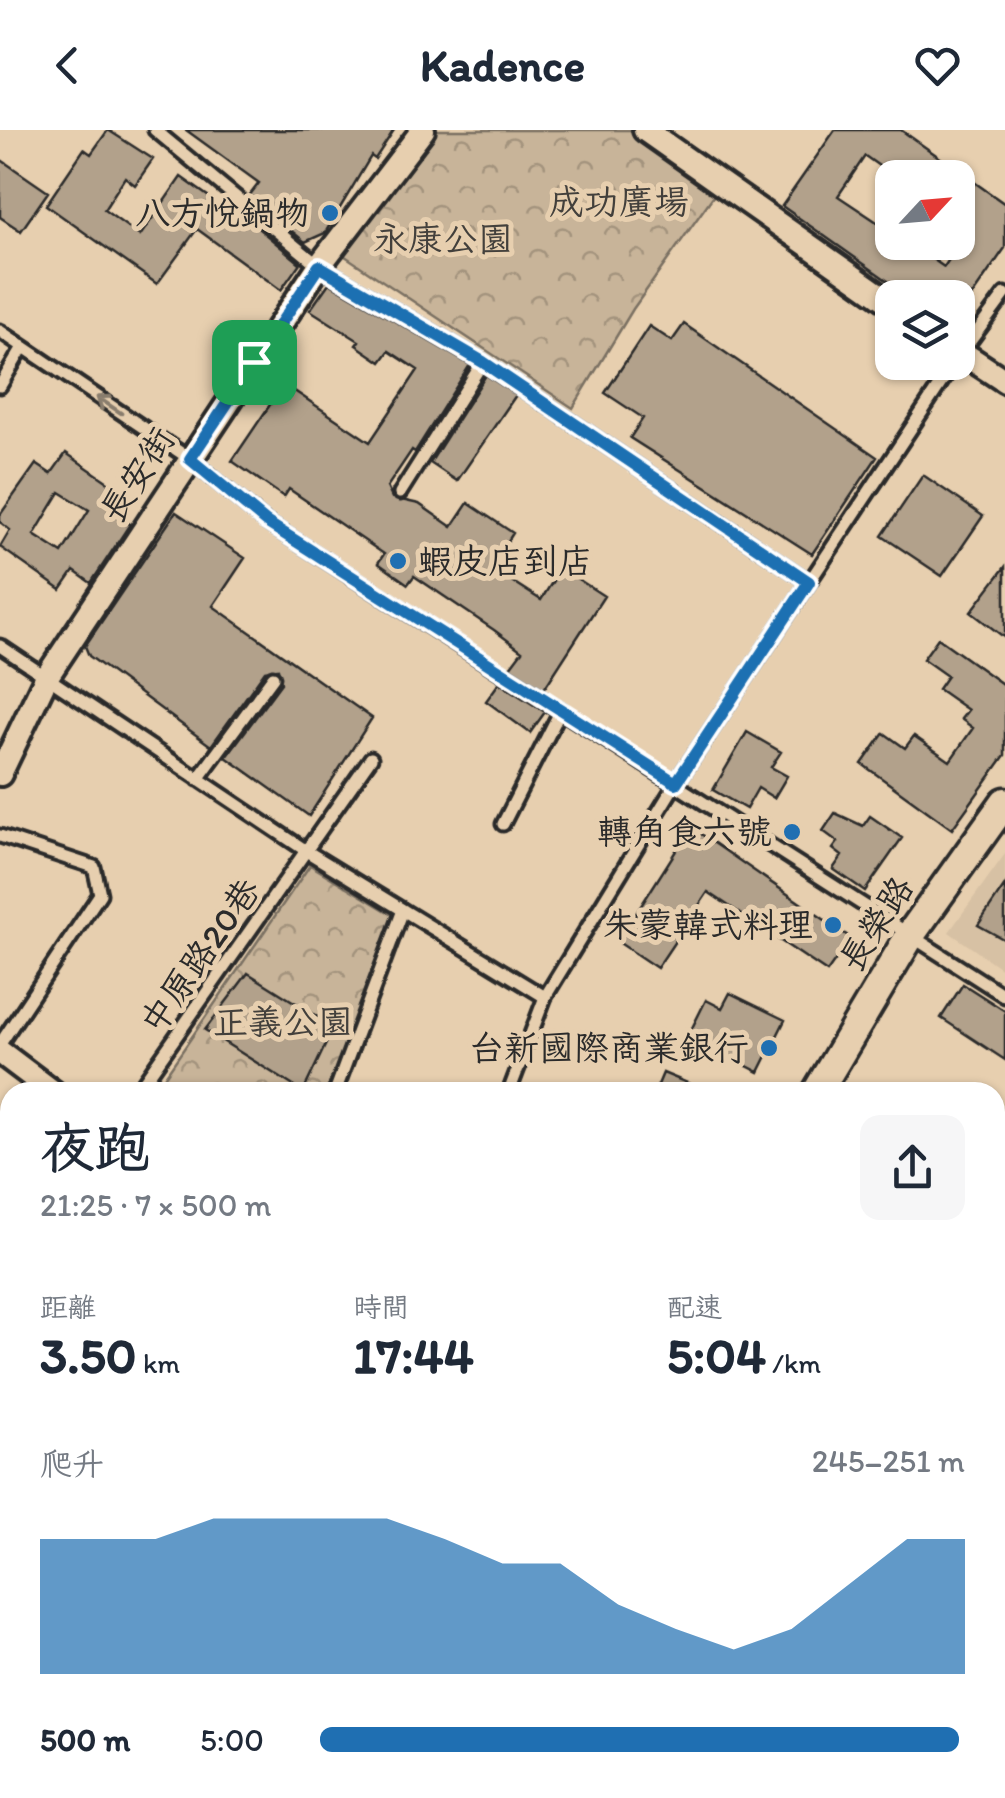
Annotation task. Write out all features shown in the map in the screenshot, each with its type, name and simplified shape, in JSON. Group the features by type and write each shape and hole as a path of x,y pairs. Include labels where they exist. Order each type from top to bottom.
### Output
{"street":[{"path":"645,130 875,292"},
{"name":"長安街","path":"0,774 46,678 319,266 421,131"},
{"path":"975,365 1005,381"},
{"name":"長榮路","path":"823,1082 910,934 1005,802"},
{"path":"0,1052 40,1082"}],"lane":[{"path":"155,130 319,266 483,362 809,582"},
{"path":"975,334 1005,294"},
{"path":"0,331 190,459 266,522 1005,996"},
{"path":"0,386 24,347"},
{"path":"400,493 483,362"},
{"path":"513,1082 544,997 676,783 942,380"},
{"path":"0,646 308,852 544,997"},
{"path":"198,778 272,677"},
{"path":"503,824 561,710"},
{"name":"中原路20巷","path":"145,1082 372,758"},
{"path":"0,836 94,867 100,894 0,1044"},
{"path":"340,1082 404,910"}],"shaded area":[{"path":"1005,854 1005,971 949,932"}],"green space":[{"path":"423,130 645,130 721,185 633,309 573,408 342,254"},
{"name":"正義公園","path":"310,865 393,915 331,1082 161,1082"}],"building":[{"path":"108,130 153,159 135,185 125,177 104,210 140,236 181,177 219,204 223,199 300,263 281,290 197,229 157,284 46,205 84,149 91,154"},
{"path":"186,130 394,130 375,159 371,156 325,233 305,242 249,196 259,183"},
{"path":"835,130 901,130 943,160 875,160 875,163 865,156 838,196 875,221 875,260 934,260 944,267 949,260 975,260 975,183 1005,204 1005,248 975,291 975,280 887,280 782,206"},
{"path":"0,159 48,192 21,231 0,217"},
{"path":"329,283 470,365 415,452 412,450 387,487 392,498 419,504 452,527 468,503 513,533 491,568 541,600 561,568 604,596 544,689 510,667 522,651 494,630 414,576 408,584 378,563 384,554 289,489 284,497 232,461 284,384 370,442 418,370 389,351 381,362 356,345 359,341 310,310"},
{"path":"684,324 877,457 812,554 630,438 643,418 605,393 649,326 672,341"},
{"path":"486,375 516,395 457,481 430,463"},
{"path":"66,453 127,495 114,513 130,524 91,583 74,571 61,590 0,547 10,530 0,522 0,515 36,464 51,474","holes":["60,492 89,510 62,553 34,535"]},
{"path":"923,475 983,516 942,576 882,536"},
{"path":"176,512 245,558 213,606 372,718 309,816 226,757 281,683 278,669 265,671 211,746 89,656 85,646"},
{"path":"1005,567 1005,638 971,612"},
{"path":"938,638 1005,686 1005,755 952,829 862,764 884,733 905,748 914,736 950,761 973,728 961,719 968,710 938,689 947,676 923,659"},
{"path":"499,683 545,712 530,733 486,701"},
{"path":"747,732 781,752 771,767 787,776 774,798 758,788 746,809 713,790"},
{"path":"835,813 863,826 870,816 902,838 865,891 833,869 842,856 833,849 838,842 823,831"},
{"path":"691,827 851,938 827,972 708,892 657,968 618,942"},
{"path":"1005,885 1005,940 978,925"},
{"path":"248,973 334,1027 308,1082 287,1082 205,1030"},
{"path":"963,984 1005,1011 1005,1060 941,1018"},
{"path":"730,993 785,1020 759,1072 688,1036 706,1000 722,1008"},
{"path":"663,1073 685,1082 659,1082"}],"place":[{"name":"八方悅鍋物","path":"330,213"},
{"name":"蝦皮店到店","path":"398,561"},
{"name":"轉角食六號","path":"792,832"},
{"name":"朱蒙韓式料理","path":"833,925"},
{"name":"台新國際商業銀行","path":"769,1048"}],"route":[{"path":"319,266 483,362 809,582 676,783 266,522 190,459 254,362 319,266"}],"park label":[{"name":"成功廣場","path":"619,202"},
{"name":"永康公園","path":"443,239"}]}
